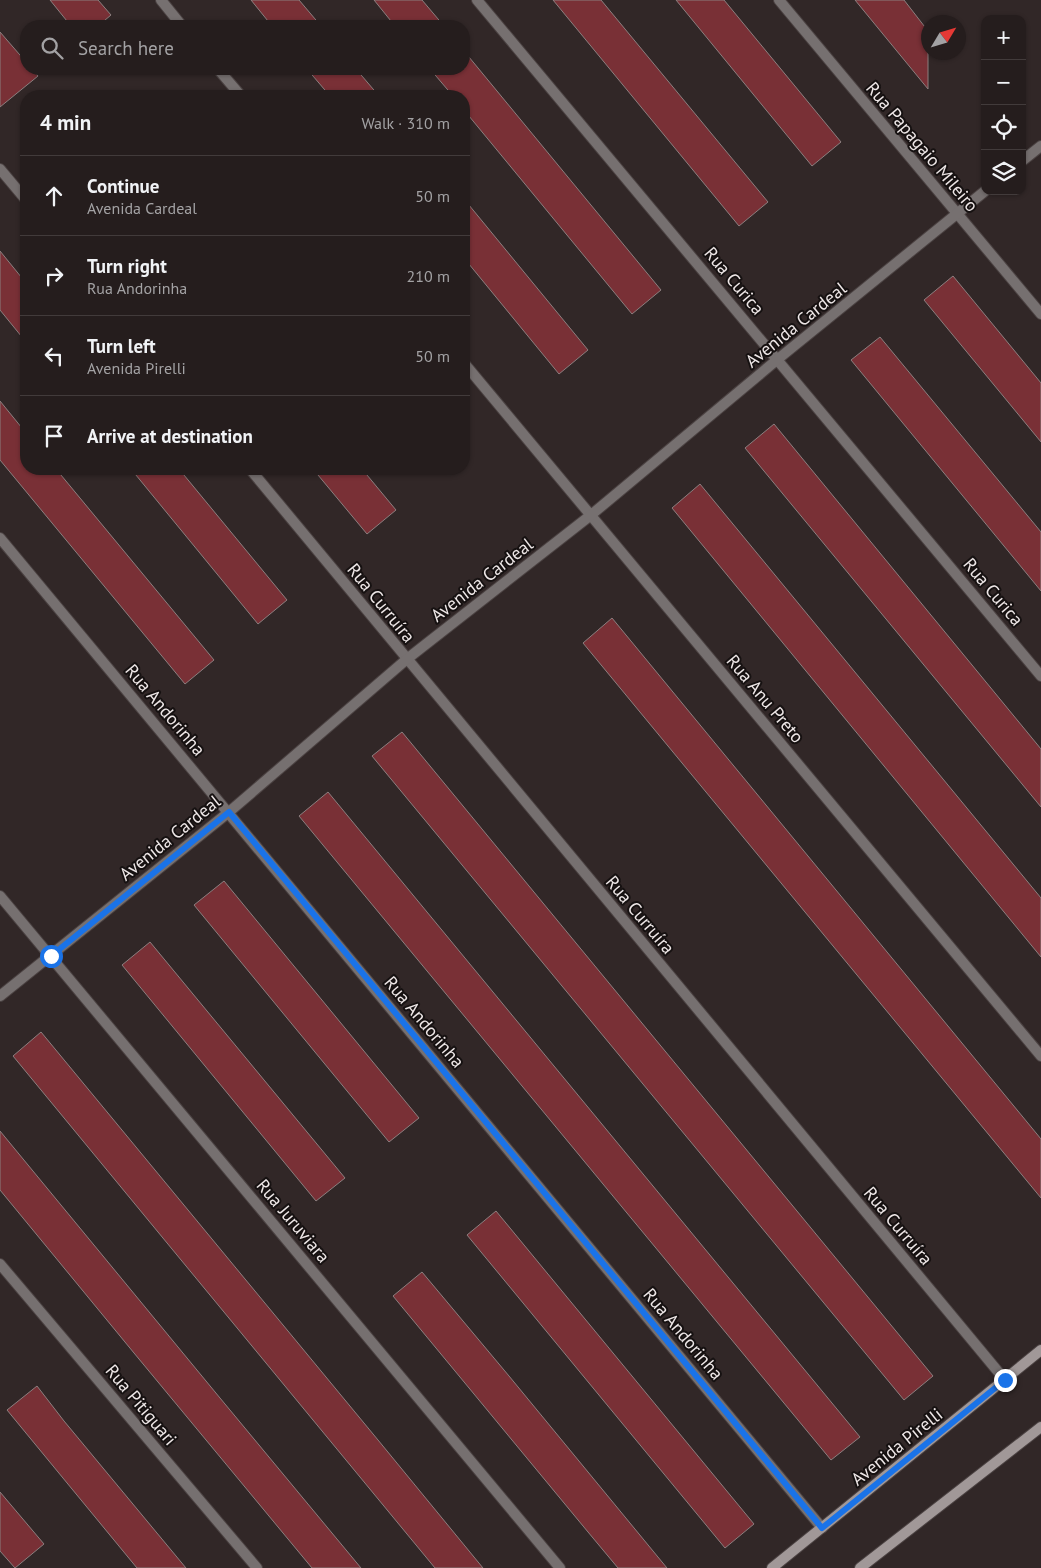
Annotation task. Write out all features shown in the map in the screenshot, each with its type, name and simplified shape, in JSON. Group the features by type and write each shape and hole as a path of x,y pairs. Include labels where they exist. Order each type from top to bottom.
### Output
{"street":[{"path":"160,0 177,20"},
{"name":"Rua Curica","path":"477,0 1041,676"},
{"name":"Rua Papagaio Mileiro","path":"779,0 1041,314"},
{"path":"223,75 236,90"},
{"path":"1026,158 1041,146"},
{"path":"0,169 20,193"},
{"name":"Avenida Cardeal","path":"0,996 229,812 407,659 591,515 778,359 981,195"},
{"name":"Rua Anu Preto","path":"470,370 1041,1056"},
{"name":"Rua Curruíra","path":"255,475 1005,1380"},
{"name":"Rua Andorinha","path":"0,538 822,1528"},
{"name":"Rua Juruviara","path":"0,896 560,1568"},
{"name":"Rua Pitiguari","path":"0,1264 257,1568"},
{"name":"Avenida Pirelli","path":"772,1568 1041,1350"},
{"path":"860,1568 1041,1427"}],"building":[{"path":"50,0 98,0 111,15 105,20 66,20"},
{"path":"251,0 299,0 316,20 267,20"},
{"path":"374,0 422,0 439,20 390,20"},
{"path":"553,0 601,0 768,202 739,226"},
{"path":"676,0 724,0 841,142 812,166"},
{"path":"855,0 904,0 921,22 921,60 928,60 928,89"},
{"path":"0,32 20,55 20,75 38,76 0,107"},
{"path":"470,58 661,290 632,314 470,117 470,90 448,90 435,75 470,75"},
{"path":"312,75 361,75 374,90 325,90"},
{"path":"470,206 588,350 559,374 470,265"},
{"path":"0,251 20,276 20,335 0,310"},
{"path":"953,276 1041,383 1041,442 924,300"},
{"path":"880,337 1041,532 1041,591 851,360"},
{"path":"0,401 20,426 20,475 61,475 214,660 185,684 0,460"},
{"path":"774,424 1041,749 1041,807 745,448"},
{"path":"136,475 184,475 287,600 258,624"},
{"path":"318,475 367,475 396,510 367,534"},
{"path":"700,484 1041,898 1041,957 672,508"},
{"path":"612,618 1041,1139 1041,1198 583,643"},
{"path":"402,732 933,1376 904,1400 372,756"},
{"path":"328,792 860,1437 831,1460 299,816"},
{"path":"224,881 419,1118 389,1142 194,905"},
{"path":"150,942 345,1178 316,1201 122,965"},
{"path":"41,1032 483,1568 435,1568 13,1056"},
{"path":"0,1131 361,1568 312,1568 134,1353 0,1190"},
{"path":"496,1211 754,1524 725,1548 467,1235"},
{"path":"422,1272 667,1568 618,1568 588,1532 393,1296"},
{"path":"37,1386 186,1568 137,1568 7,1410"},
{"path":"0,1492 44,1544 15,1568 0,1551"}],"route":[{"path":"51,956 229,812 822,1528 1005,1380"}]}
